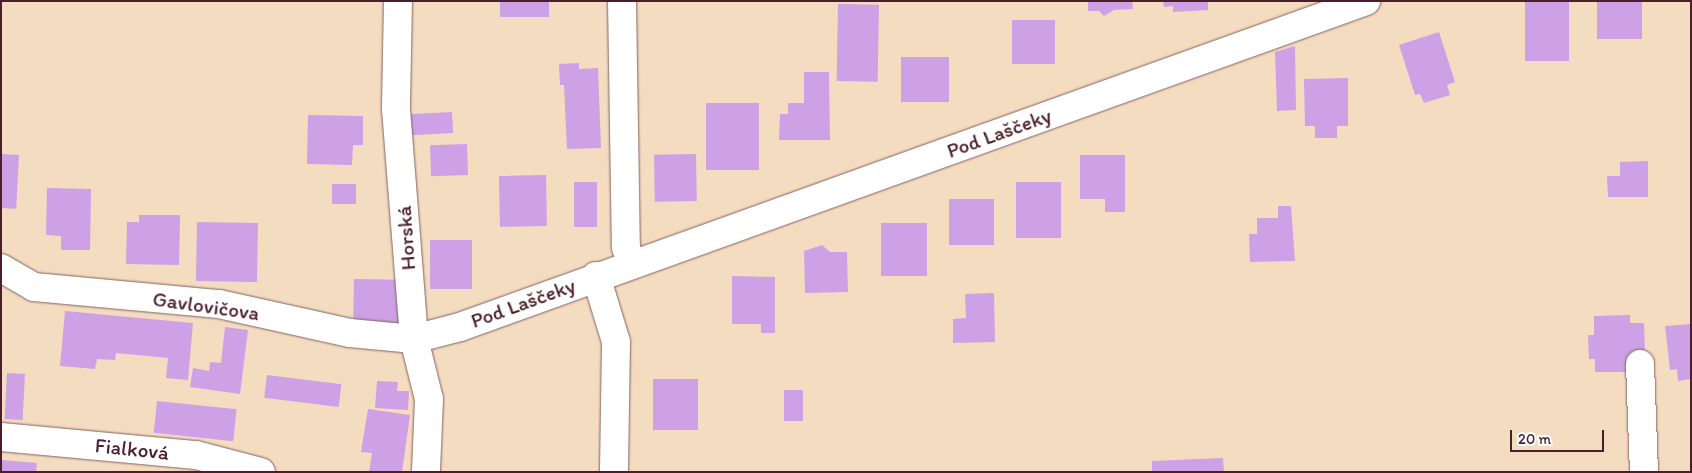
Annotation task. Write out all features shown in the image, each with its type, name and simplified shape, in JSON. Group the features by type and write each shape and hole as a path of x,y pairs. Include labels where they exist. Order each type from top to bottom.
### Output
{"street":[{"name":"Horská","path":"398,1 396,109 414,339 430,399 426,472"},
{"path":"622,1 626,247 631,264"},
{"name":"Pod Laščeky","path":"414,339 631,264 1366,1"},
{"name":"Gavlovičova","path":"1,268 34,287 219,304 350,333 414,339"},
{"path":"596,276 616,342 614,472"},
{"path":"1640,364 1644,472"},
{"name":"Fialková","path":"1,438 196,456 261,472"}],"building":[{"path":"500,1 549,1 549,17 500,17"},
{"path":"1088,1 1132,1 1133,9 1114,10 1104,16 1099,11 1088,11"},
{"path":"1163,1 1208,1 1208,10 1173,12 1173,6 1164,7"},
{"path":"1525,1 1569,1 1569,61 1525,61"},
{"path":"1597,1 1642,1 1642,39 1597,39"},
{"path":"838,4 879,5 878,82 837,81"},
{"path":"1012,20 1055,20 1055,64 1012,64"},
{"path":"1439,32 1455,82 1447,85 1450,95 1424,103 1420,94 1415,95 1399,45"},
{"path":"1295,46 1296,110 1277,111 1275,52"},
{"path":"901,57 949,57 949,102 901,102"},
{"path":"579,63 579,69 598,68 601,148 567,149 564,85 560,85 559,64"},
{"path":"804,72 829,72 830,140 779,140 780,114 788,114 788,103 804,103"},
{"path":"1348,78 1348,126 1337,126 1337,138 1315,138 1315,126 1305,126 1304,79"},
{"path":"706,103 759,103 759,170 706,170"},
{"path":"452,112 453,133 410,135 409,114"},
{"path":"308,115 363,116 363,145 353,145 352,165 307,164"},
{"path":"467,144 468,175 431,176 430,145"},
{"path":"1,154 19,155 16,209 1,208"},
{"path":"696,154 697,201 655,202 654,155"},
{"path":"1080,155 1125,155 1125,212 1105,212 1105,199 1080,199"},
{"path":"1648,161 1648,197 1608,197 1607,176 1620,176 1620,162"},
{"path":"546,175 547,226 500,227 499,176"},
{"path":"574,182 597,182 597,227 574,227"},
{"path":"1016,182 1061,182 1061,238 1016,238"},
{"path":"332,184 356,184 356,204 332,204"},
{"path":"47,188 91,189 90,250 61,250 61,236 46,235"},
{"path":"949,199 994,199 994,245 949,245"},
{"path":"1278,206 1291,206 1295,261 1250,262 1249,234 1257,234 1257,218 1278,218"},
{"path":"139,215 180,215 179,265 126,264 127,222 139,222"},
{"path":"197,222 258,223 257,282 196,281"},
{"path":"881,223 927,223 927,276 881,276"},
{"path":"430,240 472,240 472,289 430,289"},
{"path":"822,245 830,252 847,252 848,292 805,293 804,251"},
{"path":"732,276 775,277 775,333 761,333 761,324 732,324"},
{"path":"354,279 400,280 399,326 353,325"},
{"path":"994,293 995,342 953,343 953,319 966,318 965,294"},
{"path":"65,311 193,323 188,380 166,378 168,358 116,353 115,360 97,359 95,369 60,366"},
{"path":"1630,315 1630,323 1644,323 1645,354 1630,354 1630,372 1595,372 1595,359 1589,359 1588,335 1594,335 1594,316"},
{"path":"1691,324 1691,379 1678,381 1677,369 1670,370 1665,326"},
{"path":"225,327 248,330 240,394 190,387 193,368 209,371 210,362 221,363"},
{"path":"7,373 25,374 23,420 5,419"},
{"path":"267,375 341,384 339,407 264,398"},
{"path":"653,379 698,379 698,430 653,430"},
{"path":"377,381 398,382 397,391 409,391 408,410 375,408"},
{"path":"784,390 803,390 803,421 784,421"},
{"path":"157,401 237,409 233,441 154,433"},
{"path":"368,409 410,415 402,472 369,472 372,453 361,452"},
{"path":"1223,458 1224,472 1152,472 1152,461"},
{"path":"2,460 37,463 36,472 1,472"}]}
